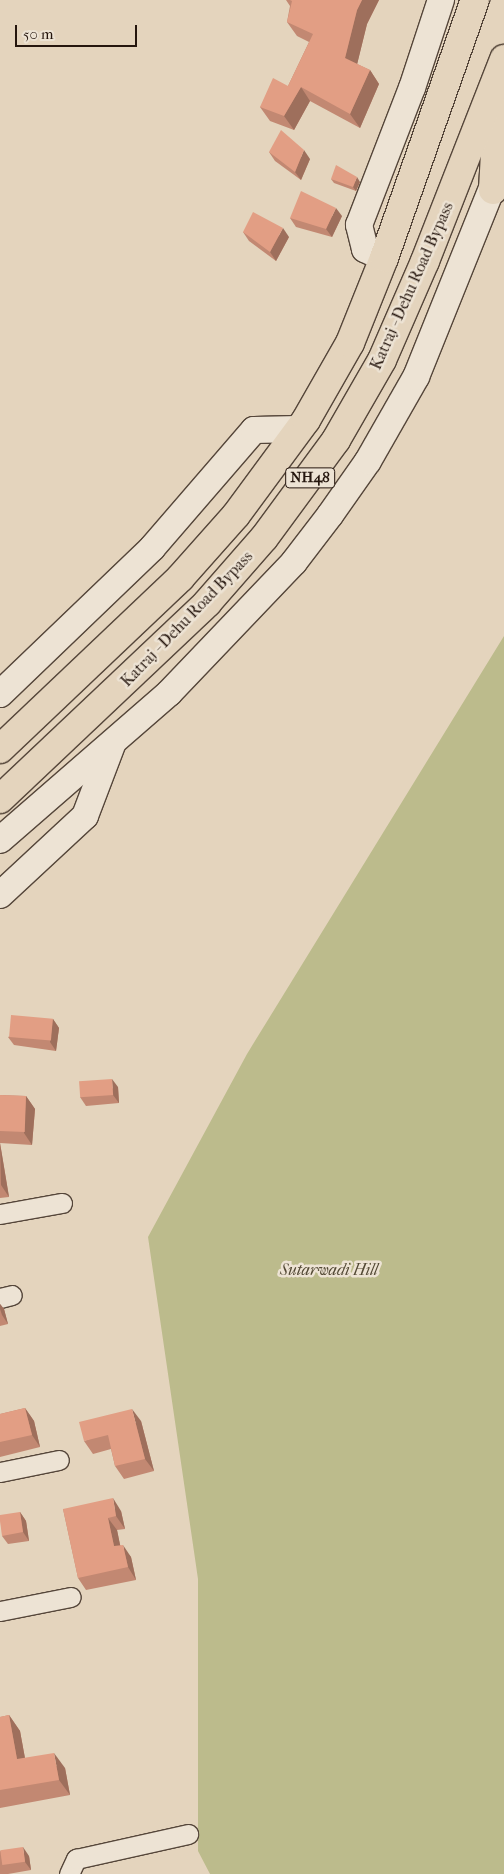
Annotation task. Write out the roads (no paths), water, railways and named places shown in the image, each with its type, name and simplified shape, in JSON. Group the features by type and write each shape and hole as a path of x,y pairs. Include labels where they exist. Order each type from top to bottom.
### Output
{"highway":[{"name":"Katraj - Dehu Road Bypass","path":"0,749 180,578 236,515 299,429 350,343 384,258 475,0"},
{"name":"Katraj - Dehu Road Bypass","path":"0,799 207,603 264,538 336,440 382,360 425,261 502,67"},
{"path":"493,190 502,67"}],"street":[{"path":"384,258 365,249 359,225 412,88 441,0"},
{"path":"0,840 169,693 294,562 368,461 416,377 493,190 504,156"},
{"path":"0,694 152,548 254,430 299,429"},
{"path":"0,895 85,816 114,742"},
{"path":"0,1214 62,1203"},
{"path":"0,1472 59,1460"},
{"path":"0,1611 71,1597"},
{"path":"69,1874 76,1859 188,1834"}],"park label":[{"name":"Sutarwadi Hill","path":"329,1270"}]}
